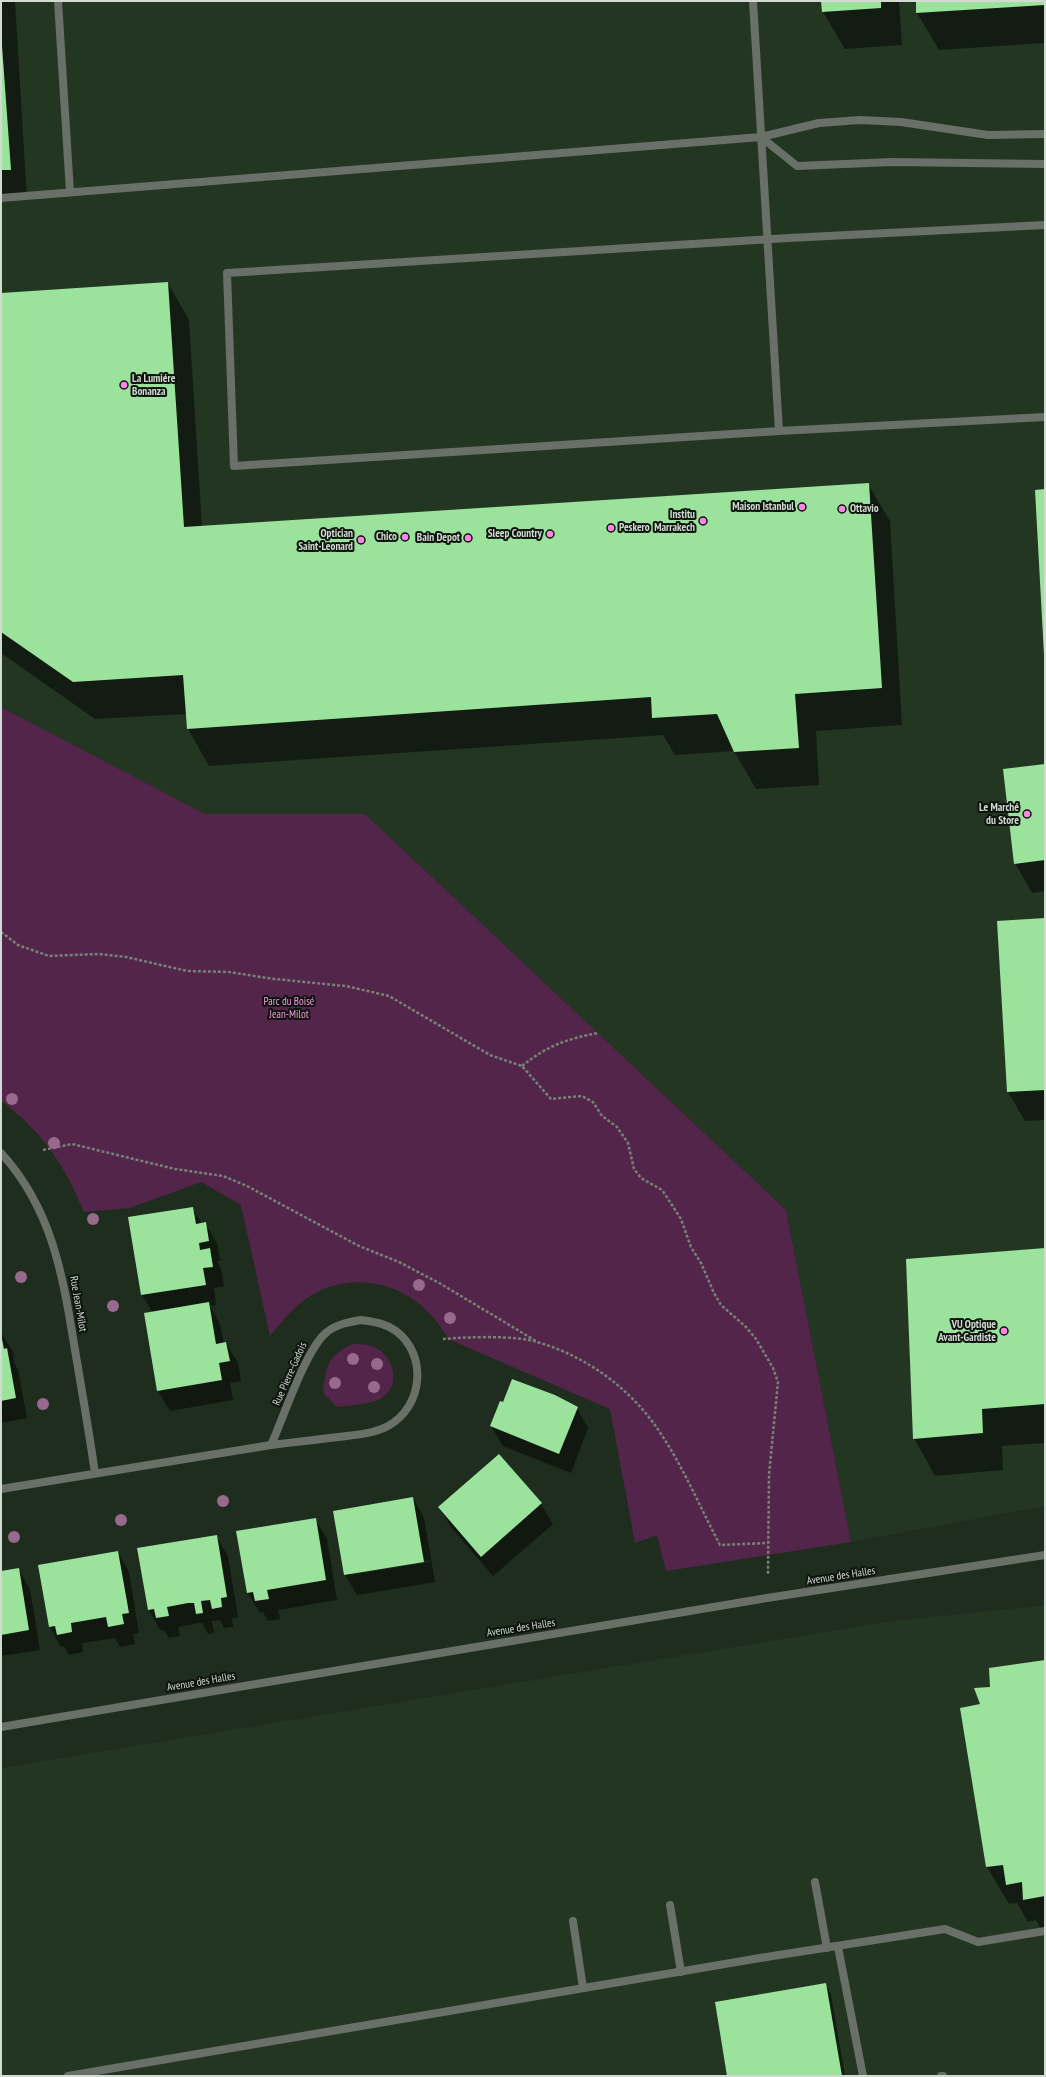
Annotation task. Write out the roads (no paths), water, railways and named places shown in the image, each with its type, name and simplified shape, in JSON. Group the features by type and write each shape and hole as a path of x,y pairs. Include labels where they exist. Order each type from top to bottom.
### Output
{"street":[{"path":"58,1 70,192"},
{"path":"753,1 779,431"},
{"path":"1,198 761,137 819,123 860,120 901,122 988,135 1045,134"},
{"path":"761,137 797,166 892,162 1045,164"},
{"path":"1045,225 768,239 227,273 234,466 779,431 1045,417"},
{"name":"Rue Jean-Milot","path":"1,1153 13,1166 36,1203 51,1234 63,1276 95,1473"},
{"name":"Rue Pierre-Gadois","path":"1,1489 271,1445 371,1432 389,1426 404,1415 414,1399 418,1381 417,1362 409,1345 396,1331 380,1323 361,1320 343,1322 327,1332 314,1346 271,1445"},
{"name":"Avenue des Halles","path":"1,1727 767,1598 1045,1555"},
{"path":"815,1882 827,1948"},
{"path":"670,1905 681,1972"},
{"path":"573,1921 583,1988"},
{"path":"68,2076 583,1988 946,1929 978,1942 1045,1932"},
{"path":"838,1947 864,2076"}],"place":[{"name":"La Lumiére Bonanza","path":"124,385"},
{"name":"Maison Istanbul","path":"802,507"},
{"name":"Ottavio","path":"842,509"},
{"name":"Institu Marrakech","path":"703,521"},
{"name":"Peskero","path":"611,528"},
{"name":"Sleep Country","path":"550,534"},
{"name":"Chico","path":"405,537"},
{"name":"Bain Depot","path":"468,538"},
{"name":"Optician Saint-Leonard","path":"361,540"},
{"name":"Le Marché du Store","path":"1027,814"},
{"name":"VU Optique Avant-Gardiste","path":"1004,1331"}],"park label":[{"name":"Parc du Boisé Jean-Milot","path":"289,1008"}]}
